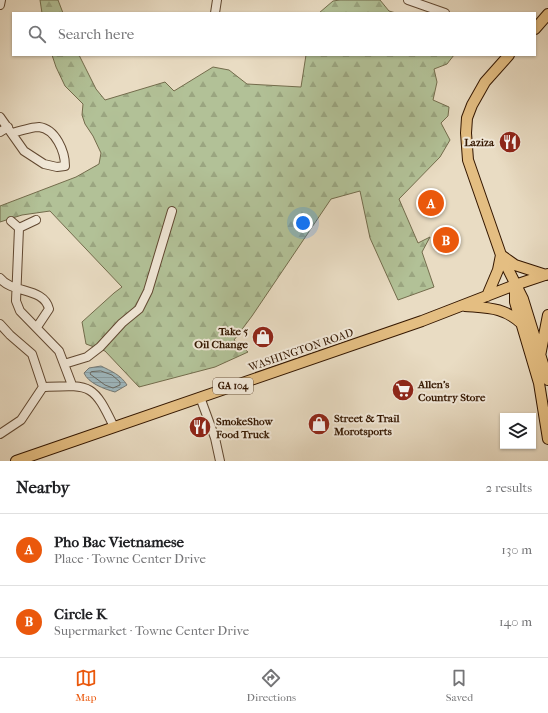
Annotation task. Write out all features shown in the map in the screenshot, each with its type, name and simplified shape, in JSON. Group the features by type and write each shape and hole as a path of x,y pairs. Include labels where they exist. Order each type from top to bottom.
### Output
{"main road":[{"path":"536,28 548,14"},
{"path":"508,56 485,82 472,105 467,118 466,133 468,160 502,256 523,299 548,380"},
{"path":"502,256 515,265 547,274"},
{"path":"487,296 502,256"},
{"name":"WASHINGTON ROAD","path":"16,461 416,323 547,274"},
{"path":"515,285 515,302 539,383 548,439"},
{"path":"463,306 503,311 511,314 522,324"},
{"path":"540,356 548,315"}],"street":[{"path":"0,5 1,0"},
{"path":"215,12 217,0"},
{"path":"408,0 442,12"},
{"path":"0,117 10,130 24,151 44,164 57,167 66,166 65,158 58,141 51,132 40,127 10,130 0,132"},
{"path":"64,364 87,357 100,347 117,328 138,309 148,291 172,211"},
{"path":"19,228 36,220"},
{"path":"11,221 19,228"},
{"path":"19,228 16,301 20,311 59,351 72,386"},
{"path":"0,278 3,282 42,297 47,302 49,309 37,327"},
{"path":"0,324 32,354 43,387"},
{"path":"43,387 72,386 86,388 97,395 114,427"},
{"path":"0,434 21,420 43,387"},
{"path":"200,397 215,438 220,461"}],"green space":[{"path":"40,0 58,0 63,12 42,12"},
{"path":"380,0 389,11 392,12 320,12 333,1"},
{"path":"52,56 80,56 96,89 105,100 165,82 174,91 213,67 229,70 247,84 301,87 306,56 453,56 447,64 434,69 437,82 433,100 449,107 448,116 441,123 450,140 440,157 399,199 418,243 430,237 422,252 434,287 398,300 370,238 360,191 331,199 252,316 234,340 248,352 215,367 139,387 105,351 86,344 82,322 122,287 50,211 22,215 0,222 0,206 76,177 99,164 101,153 93,136 85,124 82,115 83,104 65,86"}],"water":[{"path":"101,366 119,376 127,385 115,392 93,383 86,377 84,373 89,368"}],"place":[{"name":"Laziza","path":"510,142"},
{"name":"Pho Bac Vietnamese","path":"431,203"},
{"name":"Circle K","path":"446,240"},
{"name":"Take 5 Oil Change","path":"263,337"},
{"name":"Allen's Country Store","path":"403,390"},
{"name":"Street & Trail Morotsports","path":"319,424"},
{"name":"SmokeShow Food Truck","path":"200,427"}]}
